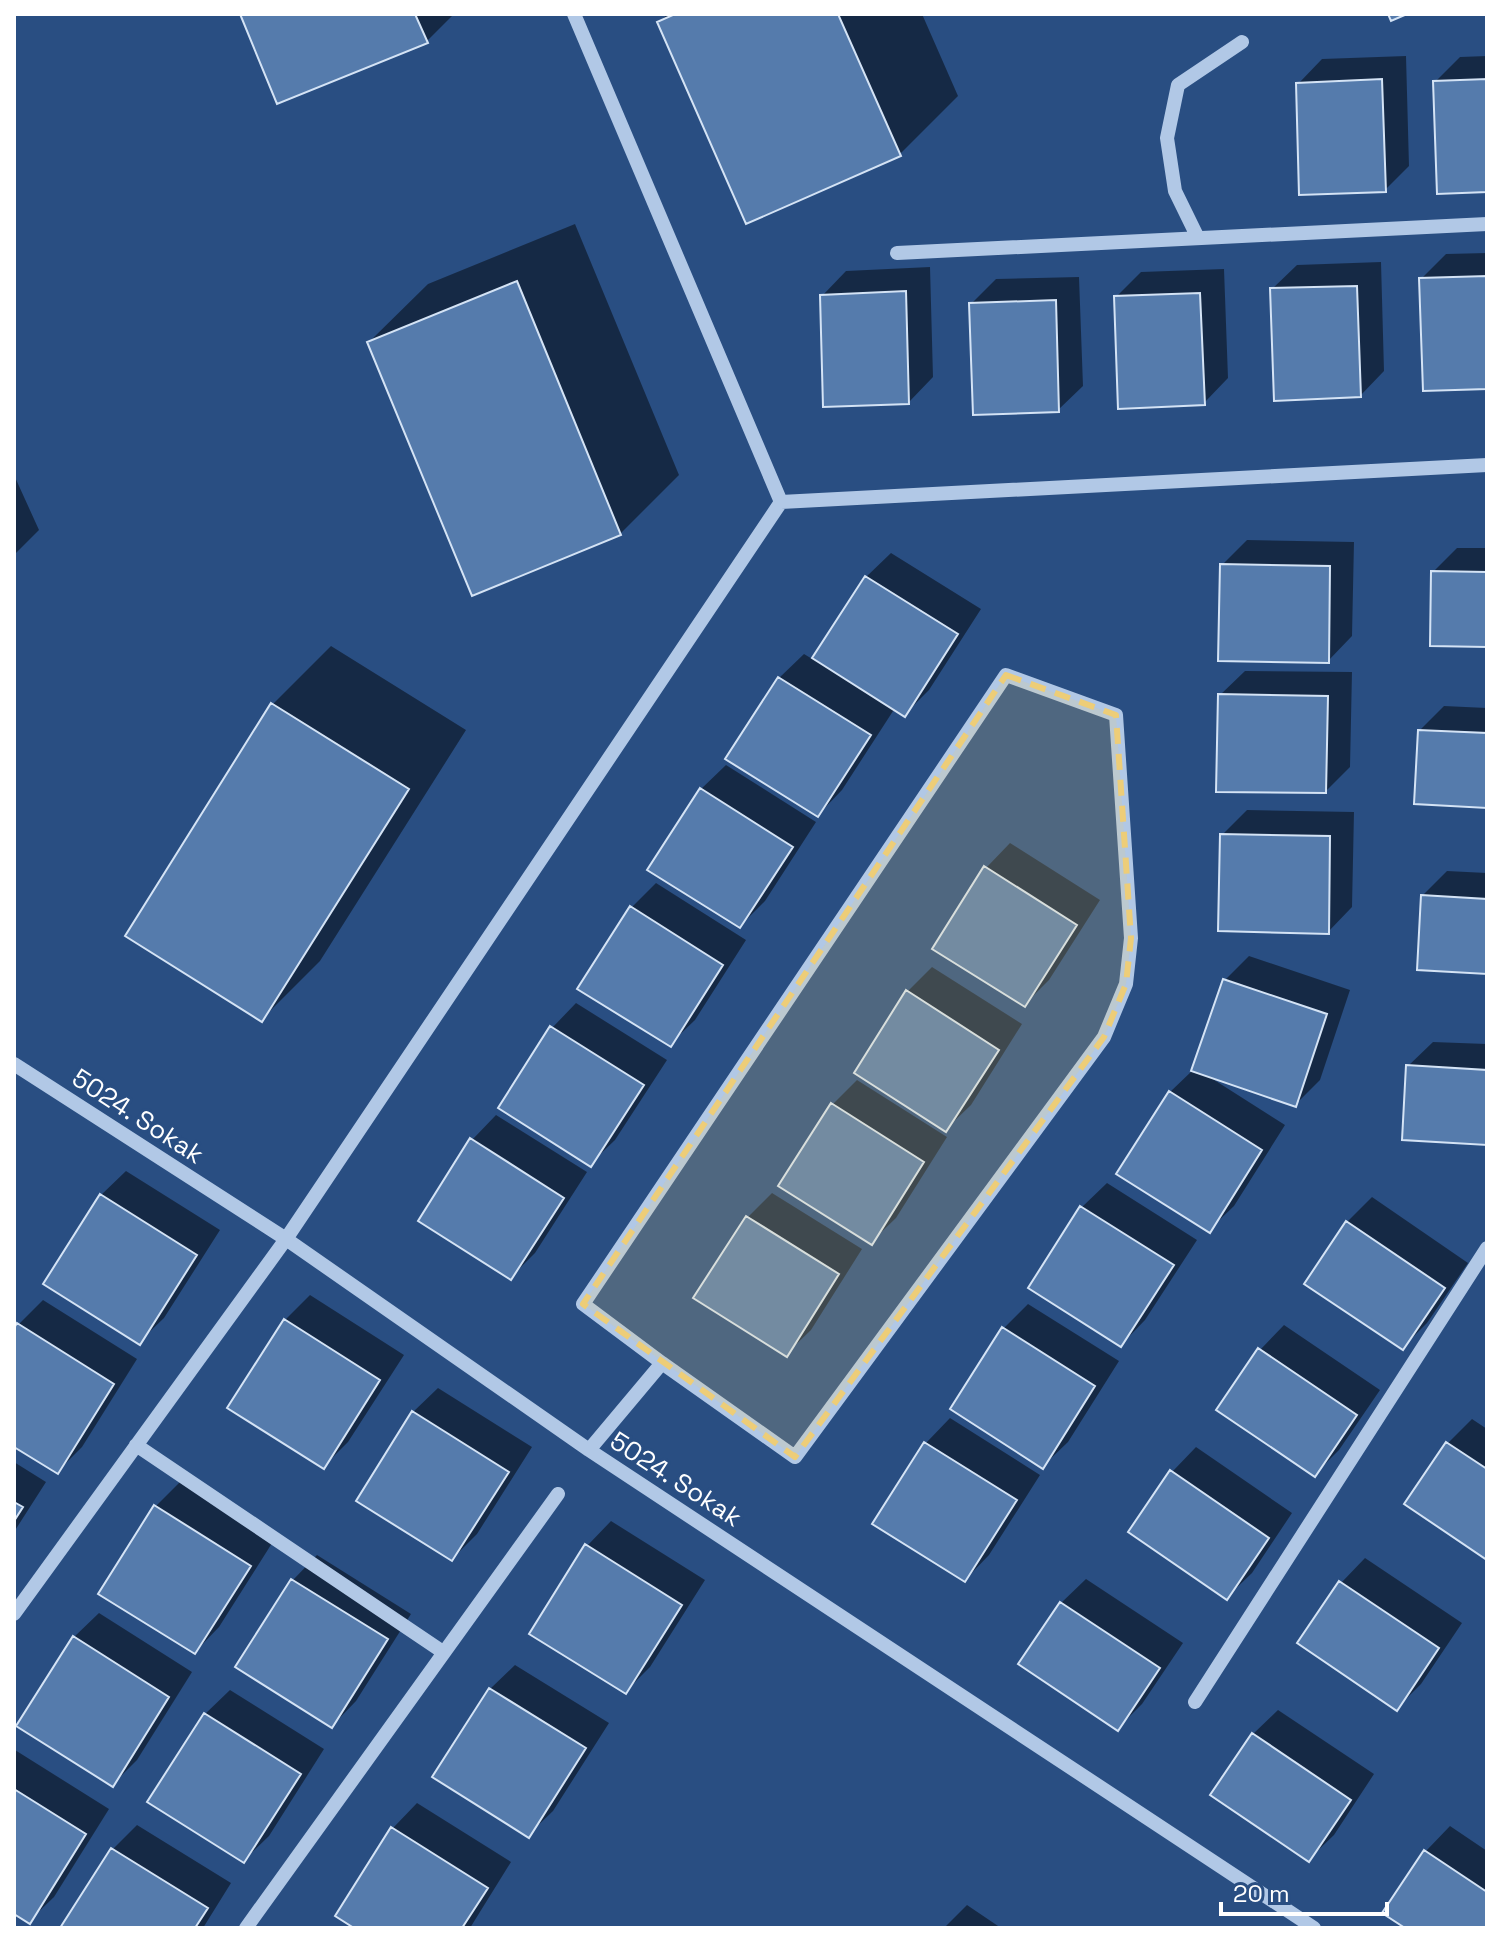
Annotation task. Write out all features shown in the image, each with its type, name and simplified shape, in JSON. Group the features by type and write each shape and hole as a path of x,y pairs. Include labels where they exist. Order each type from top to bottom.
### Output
{"street":[{"path":"574,14 781,502"},
{"path":"1198,238 1175,191 1167,138 1178,85 1242,42"},
{"path":"897,253 1487,224"},
{"path":"781,502 1487,465"},
{"path":"14,1614 286,1239 781,502"},
{"path":"1006,675 1116,715 1131,938 1126,984 1104,1037 795,1457 662,1363 583,1304 1006,675"},
{"name":"5024. Sokak","path":"14,1064 286,1239 589,1450 1314,1928"},
{"path":"1195,1702 1487,1248"},
{"path":"589,1450 662,1363"},
{"path":"136,1445 443,1652"},
{"path":"246,1928 558,1494"}],"highlighted area":[{"path":"1006,675 1116,715 1131,938 1126,984 1104,1037 795,1457 583,1304"}],"building":[{"path":"240,14 415,14 428,43 277,104"},
{"path":"675,14 838,14 901,156 746,224 657,22"},
{"path":"1388,14 1407,14 1391,21"},
{"path":"1382,79 1386,192 1299,195 1296,83"},
{"path":"1487,79 1487,192 1437,194 1433,81"},
{"path":"1487,276 1487,389 1423,391 1419,278"},
{"path":"517,281 621,535 472,596 367,342"},
{"path":"1357,286 1361,397 1274,401 1270,288"},
{"path":"906,291 909,404 823,407 820,295"},
{"path":"1200,293 1205,405 1118,409 1114,296"},
{"path":"1056,300 1059,412 973,415 969,303"},
{"path":"1220,564 1330,566 1329,663 1218,661"},
{"path":"1431,571 1487,572 1487,647 1430,646"},
{"path":"865,576 958,634 905,717 812,658"},
{"path":"778,677 871,735 818,817 725,759"},
{"path":"1218,694 1328,696 1326,793 1216,792"},
{"path":"271,703 409,789 262,1022 125,936"},
{"path":"1418,730 1487,733 1487,808 1414,804"},
{"path":"700,788 793,847 740,928 647,870"},
{"path":"1220,834 1330,836 1329,934 1218,931"},
{"path":"984,866 1077,925 1025,1007 932,949"},
{"path":"1421,895 1487,899 1487,974 1417,970"},
{"path":"630,906 723,965 671,1047 577,989"},
{"path":"1223,979 1327,1014 1296,1107 1191,1071"},
{"path":"906,990 999,1050 946,1132 854,1073"},
{"path":"550,1026 644,1085 591,1167 498,1108"},
{"path":"1406,1065 1487,1070 1487,1145 1402,1140"},
{"path":"1169,1091 1262,1150 1210,1233 1116,1174"},
{"path":"831,1103 924,1162 872,1245 778,1186"},
{"path":"470,1138 564,1198 511,1280 418,1221"},
{"path":"100,1194 197,1255 140,1345 43,1284"},
{"path":"1080,1206 1174,1265 1121,1347 1028,1288"},
{"path":"746,1216 839,1274 787,1357 693,1298"},
{"path":"1346,1221 1445,1288 1403,1350 1304,1284"},
{"path":"284,1319 380,1380 324,1469 227,1408"},
{"path":"17,1323 114,1384 58,1474 14,1447 14,1328"},
{"path":"1002,1327 1095,1386 1043,1469 950,1409"},
{"path":"1258,1348 1357,1415 1315,1477 1216,1410"},
{"path":"412,1411 509,1472 452,1561 356,1501"},
{"path":"924,1442 1017,1500 965,1582 872,1524"},
{"path":"1446,1442 1487,1469 1487,1560 1404,1504"},
{"path":"1170,1470 1269,1538 1227,1600 1128,1532"},
{"path":"14,1502 23,1507 14,1521"},
{"path":"154,1505 251,1566 195,1654 98,1594"},
{"path":"585,1544 682,1605 626,1694 529,1634"},
{"path":"291,1579 388,1639 332,1728 235,1667"},
{"path":"1339,1581 1439,1648 1397,1711 1297,1643"},
{"path":"1060,1602 1160,1668 1118,1731 1018,1664"},
{"path":"73,1636 169,1697 113,1787 16,1726"},
{"path":"489,1688 586,1748 529,1838 432,1777"},
{"path":"204,1713 301,1774 244,1863 147,1802"},
{"path":"1252,1733 1351,1800 1309,1862 1210,1795"},
{"path":"14,1789 86,1834 30,1924 14,1914"},
{"path":"391,1827 488,1888 462,1928 354,1928 335,1916"},
{"path":"111,1848 208,1908 195,1928 60,1928"},
{"path":"1424,1850 1487,1892 1487,1928 1405,1928 1382,1913"}]}
